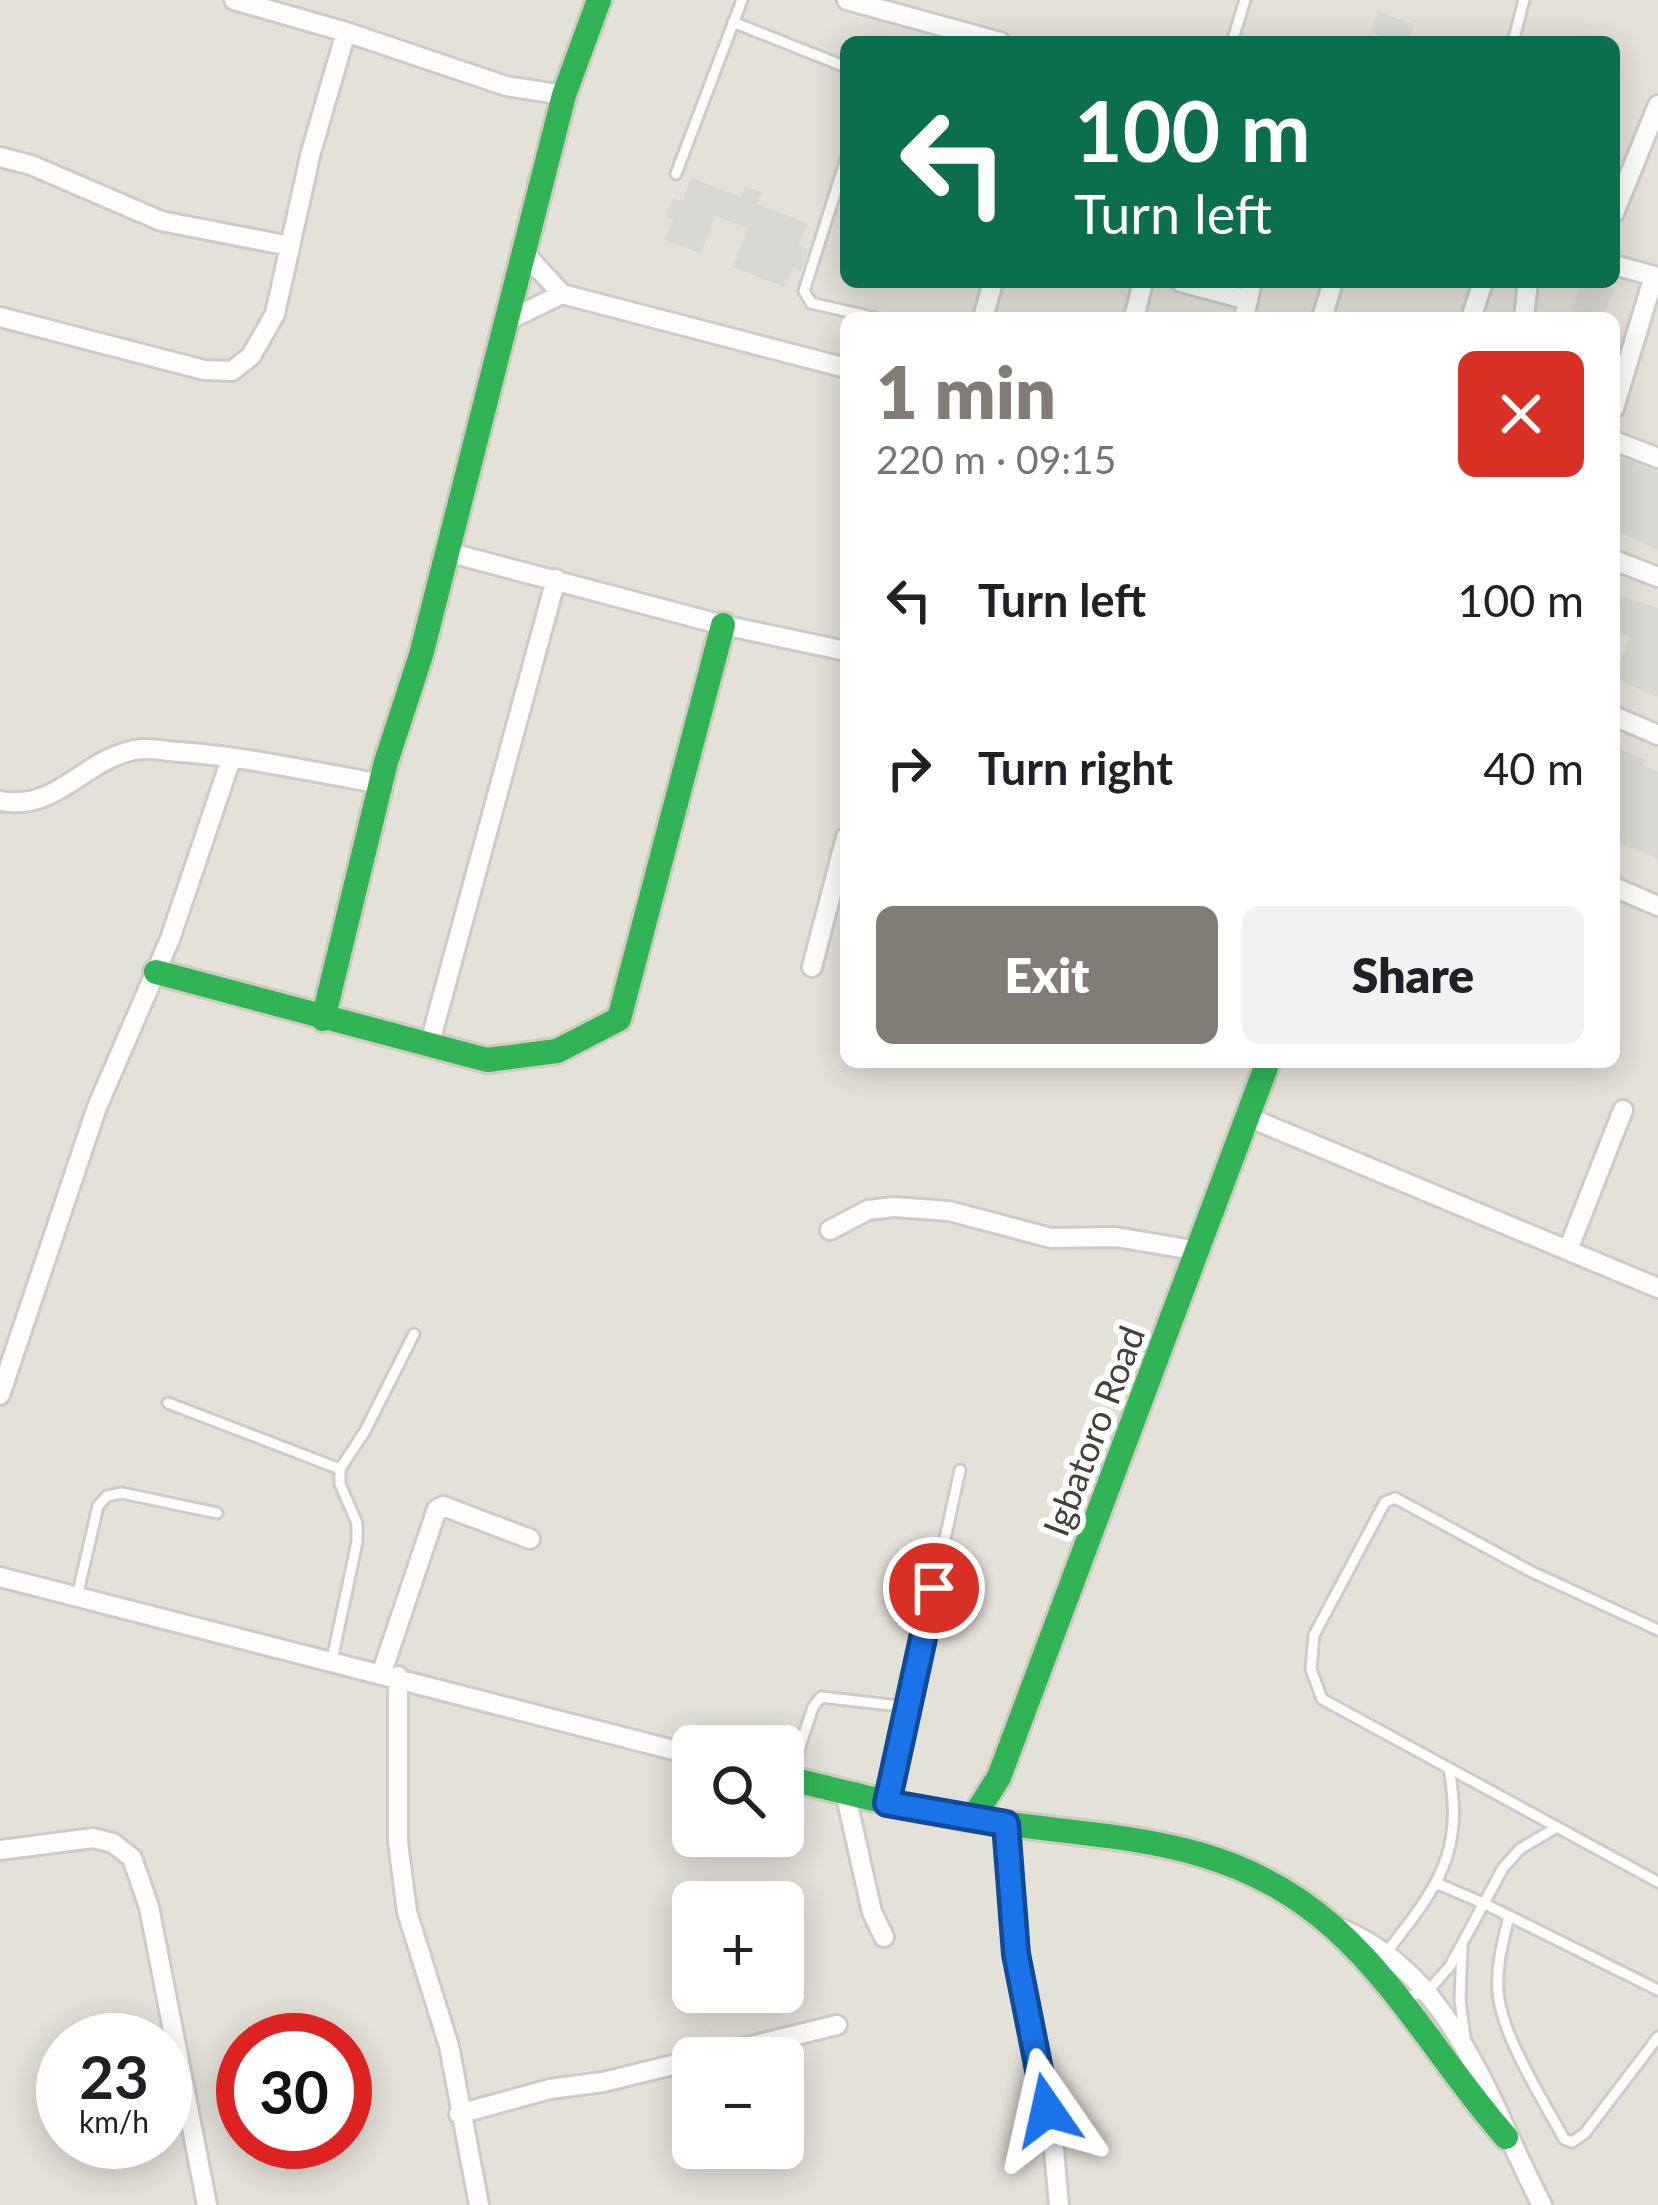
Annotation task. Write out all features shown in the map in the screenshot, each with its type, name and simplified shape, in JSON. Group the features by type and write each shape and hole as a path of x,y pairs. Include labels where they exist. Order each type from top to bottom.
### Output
{"street":[{"path":"234,0 506,86 564,95"},
{"path":"323,1019 381,784 526,255 564,95 599,0"},
{"path":"847,0 978,36"},
{"path":"0,316 204,370 232,371 251,356 275,314 311,152 346,32"},
{"path":"1620,198 1658,105"},
{"path":"0,158 31,165 161,220 290,246"},
{"path":"526,255 562,294 840,366"},
{"path":"1620,267 1656,277 1620,390"},
{"path":"1203,288 1248,300"},
{"path":"507,321 562,294"},
{"path":"1620,443 1658,458"},
{"path":"447,553 723,625 840,650"},
{"path":"1620,562 1658,578"},
{"path":"429,1046 556,579"},
{"path":"155,972 487,1060 536,1060 561,1052 619,1019 723,625"},
{"path":"1620,719 1658,735"},
{"path":"0,800 20,804 51,798 90,767 137,749 381,784"},
{"path":"0,1395 89,1128 155,972 231,759"},
{"path":"812,968 840,860"},
{"path":"1620,890 1658,906"},
{"name":"Igbatoro Road","path":"973,1818 999,1777 1266,1068"},
{"path":"1568,1250 1623,1110"},
{"path":"1248,1117 1658,1288"},
{"path":"830,1230 868,1210 895,1207 949,1211 1051,1238 1116,1237 1199,1251"},
{"path":"479,2205 449,2046 423,1970 404,1889 390,1674 437,1509 443,1506 530,1539"},
{"path":"0,1577 672,1749"},
{"path":"804,1782 1006,1824 1182,1844 1266,1878 1330,1924 1398,1999 1483,2113 1507,2137"},
{"path":"845,1792 872,1912 884,1937"},
{"path":"1006,1824 1016,1954 1054,2150 1059,2205"},
{"path":"0,1850 93,1838 113,1843 132,1858 149,1907 207,2205"},
{"path":"1330,1924 1363,1937 1386,1953 1427,1992 1466,2049 1542,2205"},
{"path":"788,2037 837,2025"},
{"path":"459,2114 672,2065"}],"lane":[{"path":"676,174 742,0"},
{"path":"1234,36 1244,0"},
{"path":"1515,36 1524,0"},
{"path":"733,22 840,66"},
{"path":"840,178 804,291 811,303 850,312"},
{"path":"332,1660 357,1542 357,1523 340,1484 340,1469 365,1431 414,1334"},
{"path":"168,1403 340,1469"},
{"path":"887,1803 960,1470"},
{"path":"77,1597 98,1506 107,1496 122,1492 217,1513"},
{"path":"1658,1630 1530,1571 1395,1498 1385,1502 1314,1635 1311,1669 1322,1699 1658,1882"},
{"path":"804,1731 821,1697 908,1707"},
{"path":"1386,1953 1436,1883 1450,1847 1456,1811 1449,1769"},
{"path":"1398,1999 1427,1992 1450,1966 1503,1868 1520,1849 1556,1827"},
{"path":"1436,1883 1658,1990"},
{"path":"1509,1916 1497,1966 1498,1998 1564,2140 1572,2142 1585,2133 1658,2037"},
{"path":"1462,1943 1460,2000 1466,2049"}],"shaded area":[{"path":"0,0 1658,0 1658,2205 0,2205"}],"building":[{"path":"1378,11 1414,25 1410,36 1370,32"},
{"path":"691,178 741,197 745,186 762,192 757,204 807,223 799,245 808,249 801,271 793,268 785,287 733,267 748,228 715,216 701,253 665,240 673,220 666,217 673,198 683,201"},
{"path":"1580,288 1614,289 1605,312 1570,312"},
{"path":"1620,457 1658,472 1658,550 1620,533"},
{"path":"1620,596 1658,608 1658,697 1620,681 1620,663 1630,637 1620,633"},
{"path":"1620,749 1646,760 1643,766 1658,772 1658,859 1620,843"}],"traffic: fast":[{"path":"323,1019 386,762 421,655 564,95 599,0"},
{"path":"156,972 487,1060 557,1051 619,1019 723,625"},
{"path":"973,1818 999,1777 1266,1068"},
{"path":"804,1782 955,1816 1165,1846 1251,1873 1292,1896 1357,1950 1506,2137"}],"route":[{"path":"934,1588 887,1803 1006,1824 1016,1954 1047,2110"}]}
